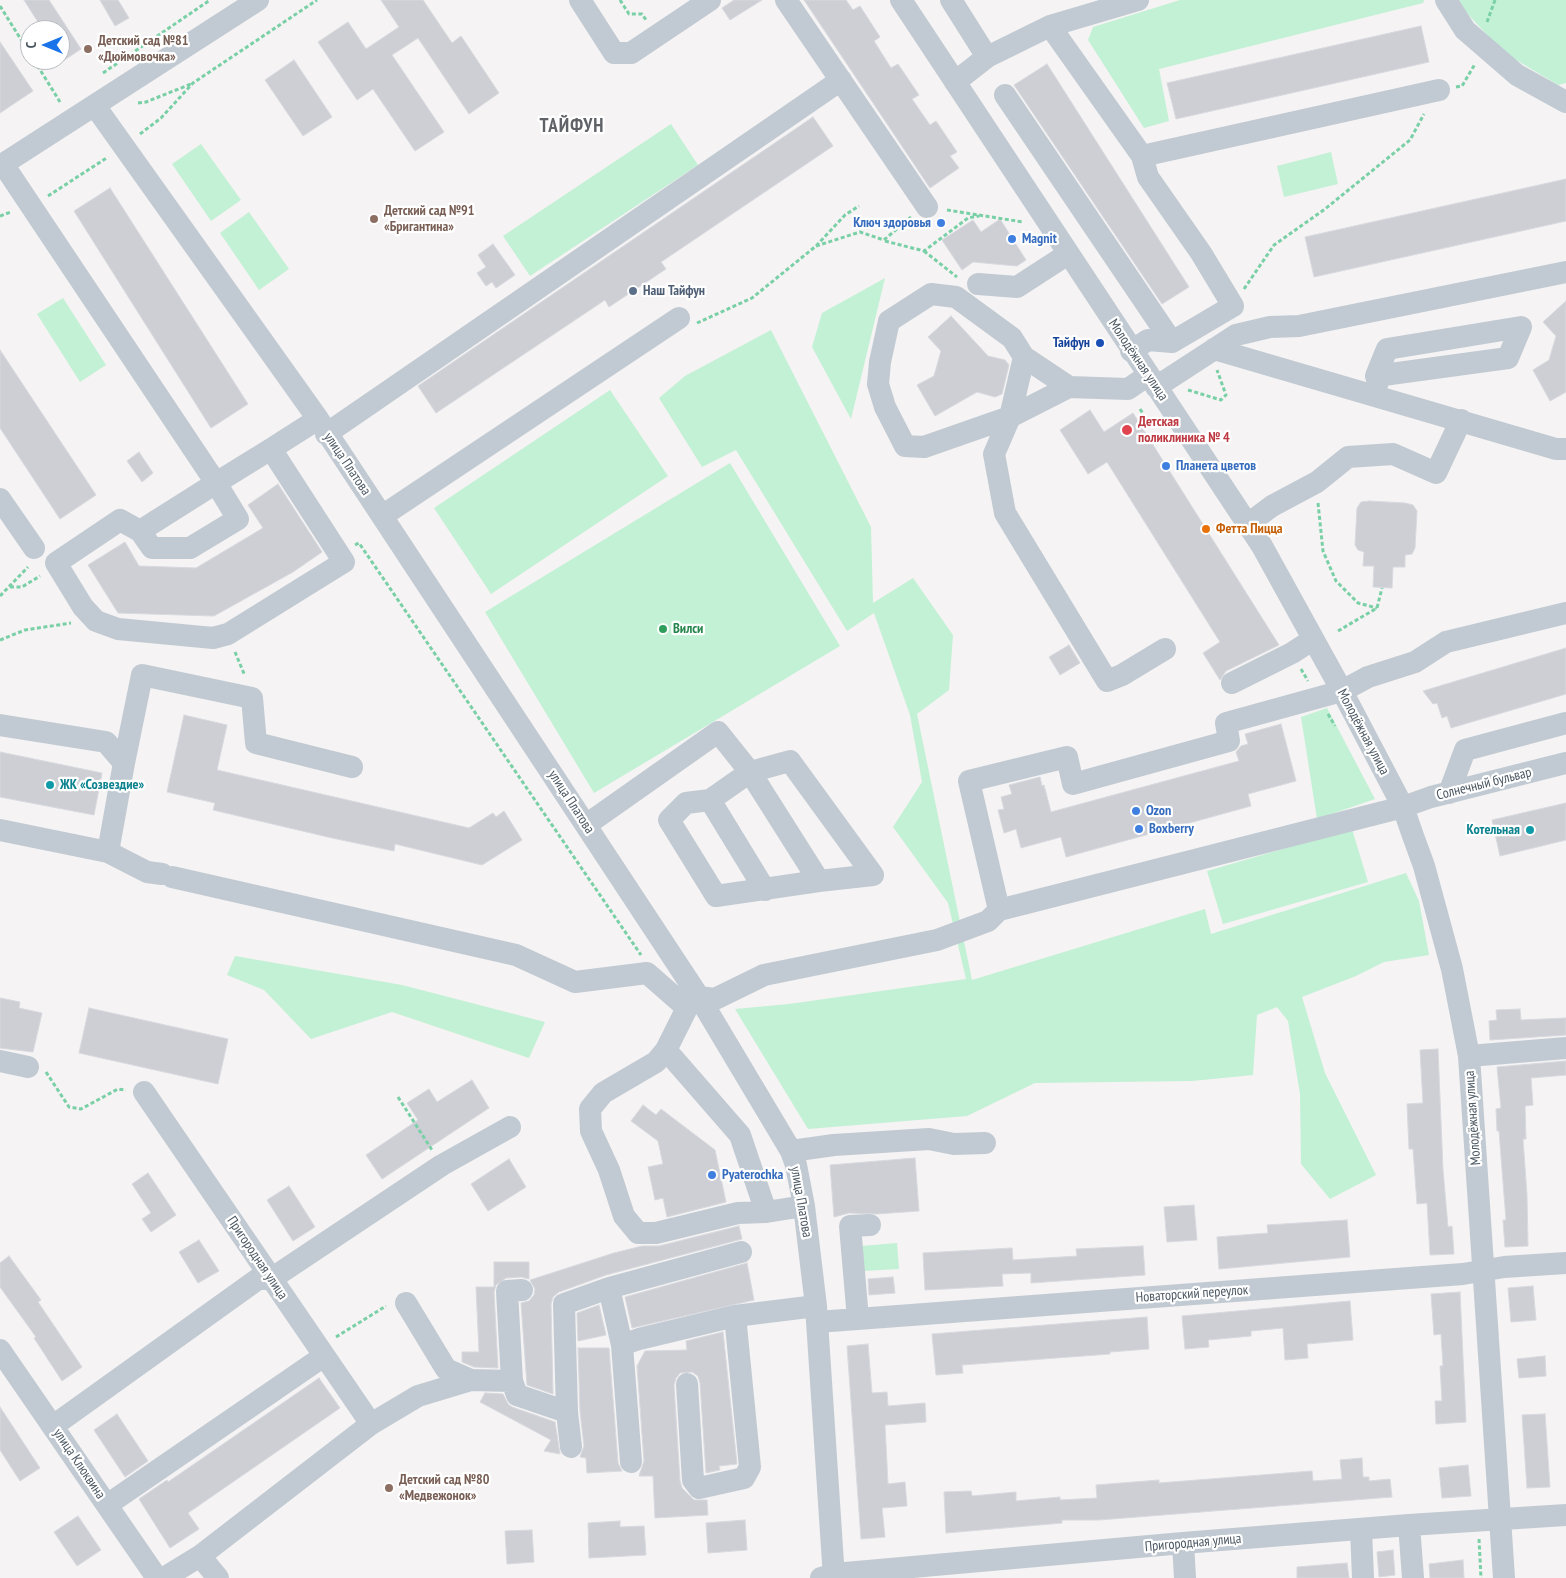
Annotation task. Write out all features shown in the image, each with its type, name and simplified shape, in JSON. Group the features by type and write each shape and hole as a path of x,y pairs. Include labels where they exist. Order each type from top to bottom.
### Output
{"street":[{"path":"258,0 2,165 32,206 238,518 190,548 152,548 140,531 120,520 56,563 83,607 96,621 118,629 213,638 228,634 344,562 271,449"},
{"path":"580,0 614,53 631,53 710,0"},
{"path":"786,0 927,207"},
{"name":"Молодёжная улица","path":"901,0 1151,382 1248,524 1342,691 1403,808 1424,866 1452,969 1469,1056 1504,1578"},
{"path":"951,0 988,57"},
{"path":"955,82 988,57 1092,6 1138,0"},
{"path":"1446,0 1465,30 1517,75 1566,102"},
{"path":"1050,26 1142,156 1148,177 1201,253 1233,306 1172,342 1148,340 1131,351"},
{"path":"140,531 271,449 322,427 841,80"},
{"path":"1142,156 1440,90"},
{"path":"1005,95 1172,342"},
{"name":"улица Платова","path":"95,106 322,427 382,516 586,825 693,1002 791,1151 796,1165 804,1206 817,1314 829,1577"},
{"path":"978,284 1017,287 1068,254"},
{"path":"1069,387 1024,357 1012,338 956,297 931,294 889,321 880,362 878,384 885,407 906,446 924,447 1010,418 1069,387 1128,389 1151,382 1212,350 1236,335 1270,327 1299,326 1566,272"},
{"path":"382,516 686,321"},
{"path":"1521,327 1508,358 1375,385 1387,348 1521,327"},
{"path":"1212,350 1375,385 1461,420 1556,449 1566,449"},
{"path":"1024,357 1010,418 994,454 1005,512 1107,681 1122,675 1165,649"},
{"path":"1248,524 1272,506 1317,482 1348,457 1393,454 1436,473 1461,420"},
{"path":"0,498 34,548"},
{"path":"0,830 108,852 147,872 516,955 575,982 647,972 693,1002 715,999 764,975 937,940 988,921 999,910 969,781 1067,757 1073,784 1229,741 1226,723 1342,691 1368,677 1414,662 1446,642 1566,613"},
{"path":"1232,683 1292,653 1312,640"},
{"path":"108,852 142,674 252,698 256,743 352,767"},
{"path":"1449,793 1465,750 1566,723"},
{"path":"0,725 106,742 124,763"},
{"path":"586,825 718,732 750,772 819,881"},
{"path":"790,761 873,875 716,896 669,820 686,804 710,800 750,772 790,761"},
{"name":"Солнечный бульвар","path":"999,910 1403,808 1449,793 1566,763"},
{"path":"710,800 765,890"},
{"path":"693,1002 666,1050 656,1062 603,1093 590,1109 591,1132 609,1170 624,1216 638,1233 656,1233 738,1213 766,1212 804,1206"},
{"path":"1469,1056 1566,1048"},
{"path":"666,1050 740,1135 766,1212"},
{"path":"0,1061 28,1066"},
{"name":"Пригородная улица","path":"144,1092 370,1424"},
{"path":"53,1426 258,1279 271,1279 442,1165 510,1127"},
{"path":"791,1151 834,1144 930,1140 954,1144 985,1143"},
{"path":"858,1319 850,1226 870,1225"},
{"path":"571,1447 567,1412 564,1304 608,1288 741,1252"},
{"name":"Новаторский переулок","path":"622,1345 639,1339 735,1316 817,1314 858,1319 1483,1272 1504,1267 1566,1263"},
{"path":"608,1288 622,1345 631,1462"},
{"path":"522,1290 508,1291 512,1381 517,1395 567,1412"},
{"path":"406,1303 446,1369 471,1380"},
{"path":"687,1384 693,1480 699,1488 744,1478 750,1467 735,1316"},
{"name":"улица Клюквина","path":"0,1350 157,1578"},
{"path":"107,1505 321,1352"},
{"path":"164,1578 200,1556 370,1424 418,1396 471,1380 512,1381"},
{"name":"Пригородная улица","path":"829,1577 971,1570 1183,1543 1409,1524 1566,1515"},
{"path":"1409,1524 1413,1578"},
{"path":"1361,1528 1363,1578"},
{"path":"1183,1543 1185,1578"},
{"path":"200,1556 218,1578"}],"path":[{"path":"130,104 146,102 193,83 317,0"},
{"path":"620,0 629,14 642,14 657,36"},
{"path":"0,6 20,38"},
{"path":"40,70 60,102"},
{"path":"0,216 32,206 123,147 161,118 193,83"},
{"path":"1233,306 1274,245 1325,209 1410,140 1440,90"},
{"path":"686,321 752,298 816,246 845,215 859,206"},
{"path":"884,240 900,224 927,207 1023,222"},
{"path":"924,251 968,218 983,216"},
{"path":"816,246 860,232 924,251 947,267 959,279 978,284"},
{"path":"1185,389 1221,400 1226,395 1212,350"},
{"path":"1140,409 1148,421"},
{"path":"1317,482 1323,551 1336,581 1358,602 1377,608"},
{"path":"339,554 359,543 659,981"},
{"path":"0,596 22,573"},
{"path":"10,587 22,587 41,575"},
{"path":"1338,631 1377,608 1382,588"},
{"path":"0,640 25,630 46,625 96,621"},
{"path":"234,650 244,673"},
{"path":"1292,653 1338,730"},
{"path":"28,1066 46,1072 69,1107 81,1109 118,1089 144,1092"},
{"path":"398,1097 442,1165"},
{"path":"321,1352 395,1300 406,1303"}],"green space":[{"path":"1180,0 1424,0 1423,3 1159,69 1169,121 1144,128 1088,40 1093,27"},
{"path":"1459,0 1566,0 1566,83 1558,85 1503,52 1465,11"},
{"path":"671,124 698,165 530,276 503,236"},
{"path":"201,144 241,200 211,221 172,164"},
{"path":"1331,152 1338,184 1284,197 1277,166"},
{"path":"249,212 289,269 259,290 220,233"},
{"path":"885,278 851,419 812,347 822,313"},
{"path":"63,298 106,365 80,382 37,314"},
{"path":"771,330 871,527 873,603 913,578 953,635 949,690 917,714 972,980 1205,909 1211,934 1406,873 1419,901 1429,955 1384,962 1356,976 1302,997 1325,1073 1376,1175 1330,1199 1301,1164 1300,1094 1288,1021 1277,1007 1257,1015 1253,1075 1192,1081 1035,1083 967,1116 808,1129 735,1009 789,1004 966,979 948,903 893,827 922,782 910,715 874,613 847,631 736,450 702,467 659,398 685,376"},
{"path":"610,390 668,476 491,594 434,508"},
{"name":"Вилси","path":"730,463 840,646 594,793 485,612"},
{"path":"1327,708 1375,799 1317,819 1301,717"},
{"path":"1352,829 1368,882 1223,924 1207,871"},
{"path":"235,956 402,985 545,1022 529,1058 392,1012 311,1039 264,990 227,975"},
{"path":"897,1243 899,1269 863,1271 861,1246"}],"building":[{"path":"24,0 49,0 62,20 37,20"},
{"path":"100,0 118,0 129,18 115,26"},
{"path":"381,0 423,0 452,43 461,36 499,93 469,114 418,38 392,55 444,132 415,151 373,89 357,100 318,42 348,22 366,49 399,27"},
{"path":"734,0 762,0 730,20 722,8"},
{"path":"804,0 846,0 853,10 860,6 880,37 874,41 891,68 898,64 919,95 912,99 930,125 936,121 957,152 950,156 959,168 930,188"},
{"path":"1421,26 1429,62 1176,119 1167,83"},
{"path":"70,32 81,49 70,56"},
{"path":"0,42 33,91 0,113"},
{"path":"294,60 332,117 303,136 265,80"},
{"path":"1047,64 1189,287 1162,304 1014,85"},
{"path":"813,117 833,146 661,262 666,269 609,307 605,300 436,413 418,386"},
{"path":"1566,179 1566,221 1314,277 1305,237"},
{"path":"110,188 248,404 211,428 74,211"},
{"path":"1000,219 1026,260 1017,266 973,262 962,270 942,240 973,220 981,232"},
{"path":"493,244 515,275 496,288 492,282 486,286 477,273 486,267 478,255"},
{"path":"1566,301 1566,392 1550,401 1533,370 1549,360 1556,336 1543,322"},
{"path":"951,316 988,356 1005,360 1009,365 1002,394 995,397 977,392 935,416 917,385 934,376 941,351 928,337"},
{"path":"0,350 96,495 60,519 0,428"},
{"path":"1090,410 1104,432 1133,413 1279,645 1226,671 1220,680 1203,653 1220,642 1107,462 1088,474 1060,430"},
{"path":"139,452 153,473 142,482 127,461"},
{"path":"278,484 322,552 293,572 214,616 118,613 88,565 125,542 139,566 196,568 263,528 248,505"},
{"path":"1361,502 1405,503 1413,505 1417,511 1415,548 1412,554 1405,555 1405,567 1393,567 1392,588 1373,587 1374,566 1363,566 1364,552 1358,550 1355,545 1357,508"},
{"path":"1069,645 1080,663 1060,675 1049,657"},
{"path":"1566,648 1566,694 1451,728 1447,716 1442,718 1437,703 1433,704 1423,691"},
{"path":"184,715 227,725 217,770 469,828 493,813 496,817 504,811 522,840 482,865 395,844 394,851 213,810 215,803 167,792"},
{"path":"1281,724 1296,781 1248,794 1251,806 1066,857 1061,837 1021,848 1016,829 1004,833 998,810 1004,809 1001,797 1012,794 1009,785 1040,777 1051,812 1239,761 1236,752 1241,746 1248,744 1245,734"},
{"name":"ЖК «Созвездие»","path":"0,752 102,773 94,815 0,797"},
{"name":"Котельная","path":"1566,803 1566,840 1500,856 1492,820"},
{"path":"0,998 20,1002 19,1008 42,1013 33,1052 0,1048"},
{"path":"89,1008 228,1039 218,1084 79,1053"},
{"path":"1520,1009 1521,1020 1566,1018 1566,1035 1490,1040 1489,1021 1497,1020 1496,1010"},
{"path":"1438,1049 1443,1170 1448,1227 1452,1226 1454,1254 1430,1255 1427,1203 1417,1204 1413,1149 1409,1149 1407,1104 1423,1103 1420,1050"},
{"path":"1566,1061 1566,1075 1531,1078 1533,1105 1525,1106 1526,1139 1523,1139 1528,1246 1505,1247 1503,1220 1506,1220 1496,1109 1501,1108 1497,1067"},
{"path":"472,1080 489,1108 382,1179 366,1155 418,1120 407,1103 429,1089 437,1102"},
{"path":"643,1105 656,1115 661,1109 715,1150 726,1202 667,1217 663,1198 655,1200 648,1167 663,1164 658,1141 631,1121"},
{"path":"915,1158 919,1211 877,1214 849,1213 834,1217 830,1165"},
{"path":"509,1159 526,1187 488,1211 471,1184"},
{"path":"148,1173 176,1215 151,1232 142,1219 151,1213 132,1184"},
{"path":"289,1186 315,1227 293,1241 267,1200"},
{"path":"1194,1205 1197,1240 1167,1242 1164,1207"},
{"path":"1347,1220 1350,1257 1219,1269 1217,1237 1268,1233 1267,1225"},
{"path":"739,1226 742,1239 606,1275 559,1292 553,1297 551,1304 553,1394 527,1385 521,1303 529,1301 534,1295 535,1289 530,1280 614,1253 642,1246 659,1246"},
{"path":"199,1240 219,1271 198,1283 179,1252"},
{"path":"1143,1246 1145,1275 1031,1283 1031,1273 1002,1274 1003,1286 925,1290 923,1253 1012,1248 1013,1260 1077,1256 1076,1249"},
{"path":"9,1256 41,1300 38,1302 82,1367 62,1381 34,1338 36,1337 0,1287 0,1263"},
{"path":"494,1262 529,1262 529,1279 521,1277 506,1278 496,1285 494,1292 498,1368 474,1367 462,1362 462,1352 479,1352 476,1287 494,1287"},
{"path":"747,1263 754,1300 632,1328 625,1297"},
{"path":"893,1277 895,1293 869,1295 868,1279"},
{"path":"1533,1286 1536,1320 1511,1322 1508,1288"},
{"path":"1460,1292 1466,1422 1436,1424 1435,1401 1442,1401 1440,1366 1443,1366 1441,1334 1434,1335 1431,1294"},
{"path":"1350,1301 1353,1340 1307,1344 1308,1358 1285,1360 1283,1328 1251,1331 1251,1336 1208,1340 1209,1347 1185,1349 1182,1316"},
{"path":"599,1305 606,1335 578,1341 577,1313"},
{"path":"1147,1317 1149,1349 1110,1352 1110,1354 962,1365 963,1373 936,1375 932,1334"},
{"path":"723,1332 737,1464 719,1466 720,1470 706,1473 700,1383 698,1376 692,1372 680,1373 674,1385 680,1481 682,1488 694,1500 707,1500 708,1515 655,1518 653,1476 639,1476 644,1461 637,1366 645,1351 687,1350 686,1341"},
{"path":"868,1344 872,1393 887,1392 888,1406 925,1403 926,1422 885,1425 888,1484 905,1482 907,1506 882,1508 885,1537 861,1539 847,1346"},
{"path":"578,1348 609,1348 618,1463 622,1471 587,1473 586,1458 580,1457 584,1446 580,1411"},
{"path":"1545,1356 1546,1376 1519,1378 1517,1359"},
{"path":"319,1378 340,1408 188,1513 199,1529 170,1548 139,1499 167,1480 168,1482"},
{"path":"485,1393 503,1394 508,1404 512,1407 555,1422 560,1454 544,1451 551,1440 480,1402"},
{"path":"0,1407 40,1468 20,1481 0,1450"},
{"path":"117,1414 148,1461 125,1477 94,1430"},
{"path":"1545,1414 1550,1487 1527,1488 1522,1415"},
{"path":"1362,1458 1363,1477 1369,1477 1369,1481 1390,1479 1392,1497 1099,1520 1062,1520 1062,1523 946,1533 944,1492 971,1491 972,1496 1016,1492 1016,1501 1060,1497 1060,1500 1097,1498 1096,1485 1159,1480 1159,1483 1312,1471 1313,1481 1342,1479 1340,1460"},
{"path":"1468,1465 1471,1496 1442,1498 1439,1468"},
{"path":"78,1516 101,1550 77,1566 54,1532"},
{"path":"745,1520 747,1550 708,1553 706,1523"},
{"path":"620,1521 620,1527 644,1526 646,1555 589,1558 588,1523"},
{"path":"532,1530 534,1562 507,1564 505,1531"},
{"path":"1393,1550 1395,1575 1379,1577 1377,1552"},
{"path":"1463,1560 1464,1578 1430,1578 1429,1564"},
{"path":"1347,1563 1349,1578 1297,1578 1297,1567"}],"place":[{"name":"Детский сад №81 «Дюймовочка»","path":"88,49"},
{"name":"Детский сад №91 «Бригантина»","path":"374,219"},
{"name":"Ключ здоровья","path":"941,223"},
{"name":"Magnit","path":"1012,239"},
{"name":"Наш Тайфун","path":"633,291"},
{"name":"Тайфун","path":"1100,343"},
{"name":"Детская поликлиника № 4","path":"1127,430"},
{"name":"Планета цветов","path":"1166,466"},
{"name":"Фетта Пицца","path":"1206,529"},
{"name":"Вилси","path":"663,629"},
{"name":"ЖК «Созвездие»","path":"50,785"},
{"name":"Ozon","path":"1136,811"},
{"name":"Boxberry","path":"1139,829"},
{"name":"Котельная","path":"1530,830"},
{"name":"Pyaterochka","path":"712,1175"},
{"name":"Детский сад №80 «Медвежонок»","path":"389,1488"}],"district":[{"name":"ТАЙФУН","path":"572,127"}]}
